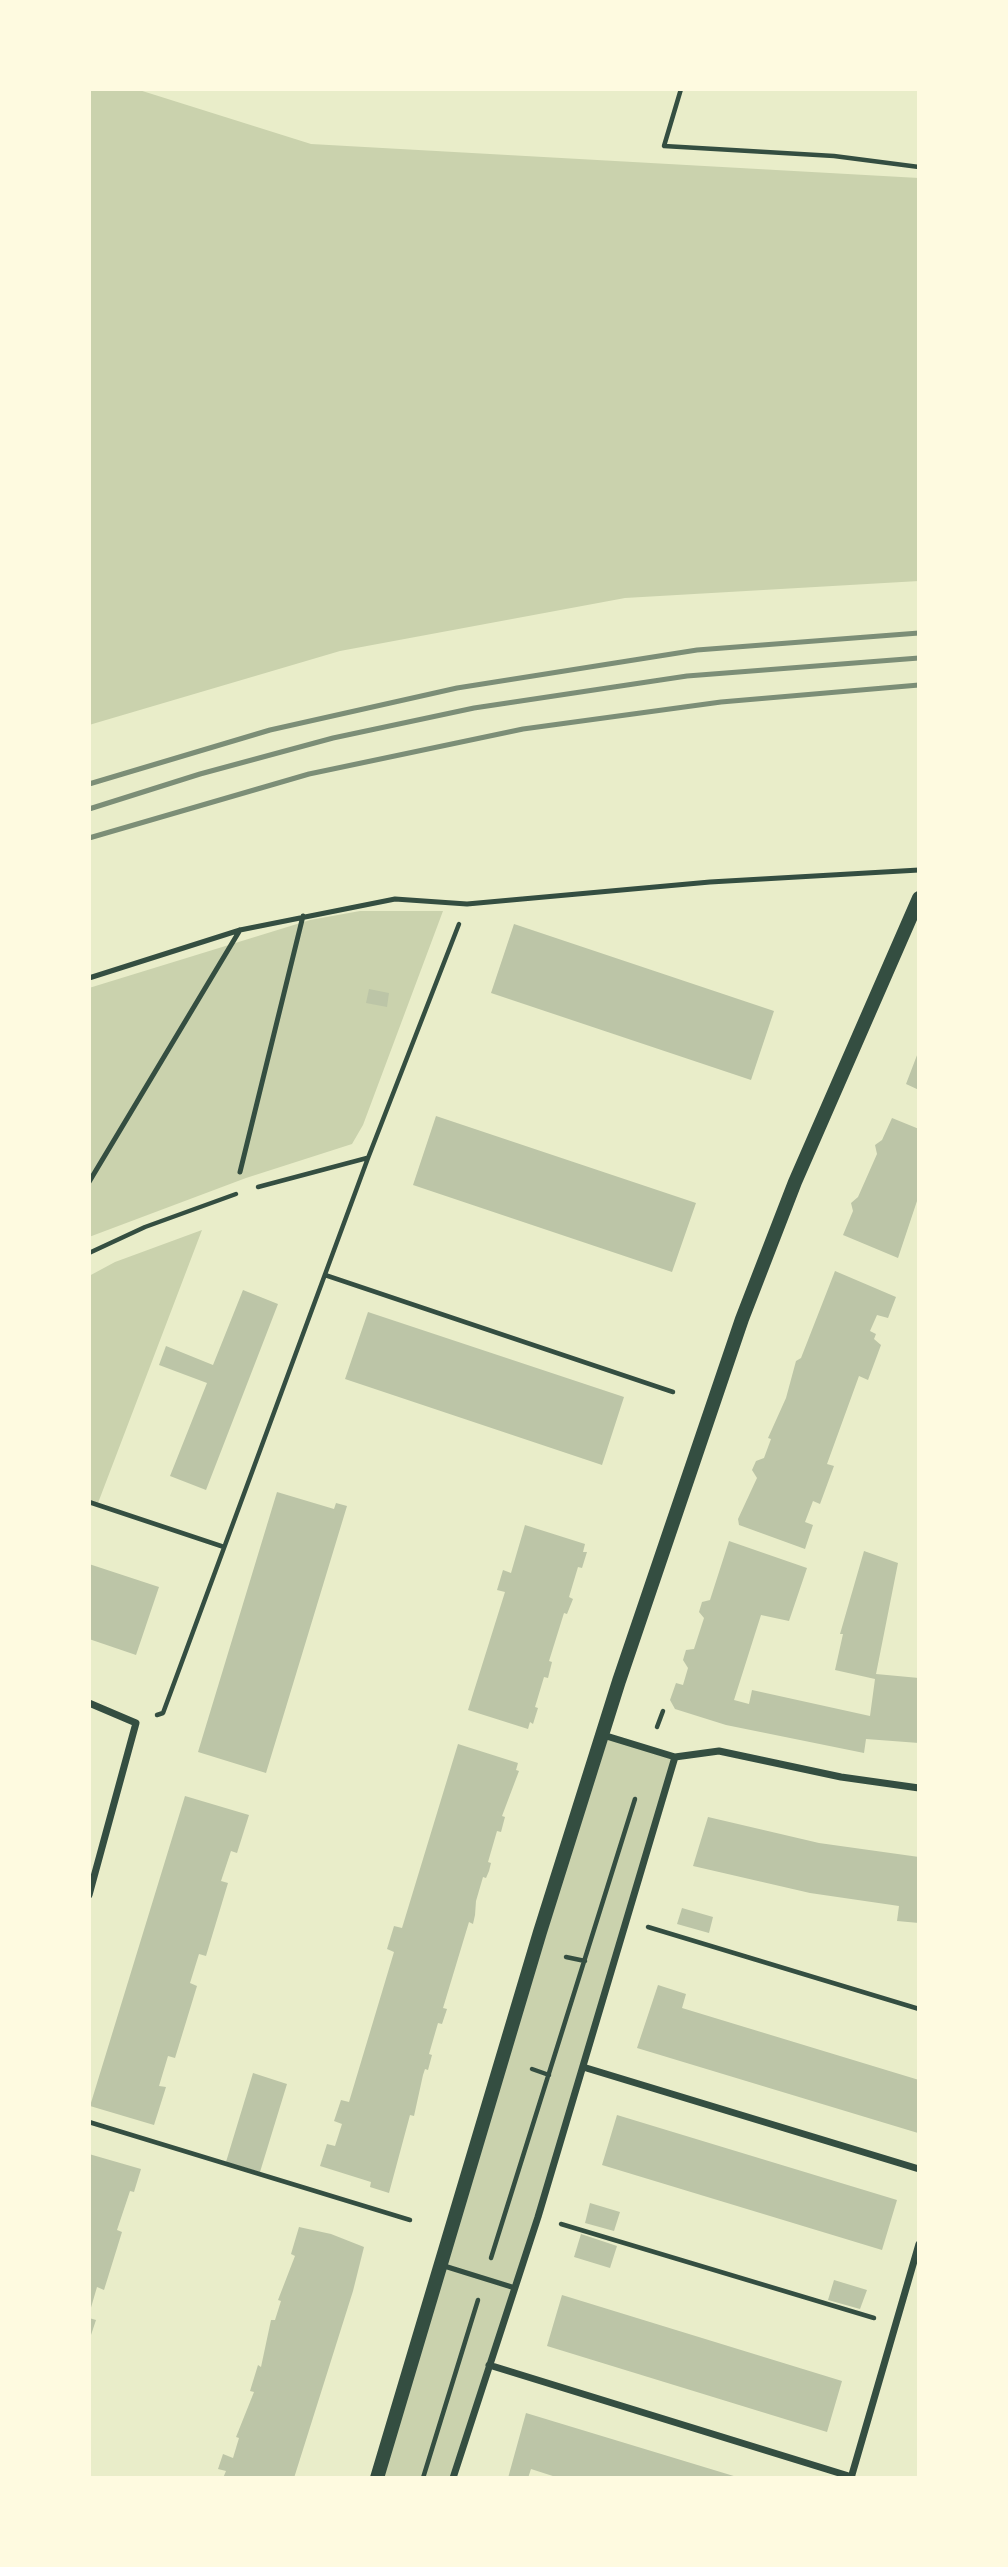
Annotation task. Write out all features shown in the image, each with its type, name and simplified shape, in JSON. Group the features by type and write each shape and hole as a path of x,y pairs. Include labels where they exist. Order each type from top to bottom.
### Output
{"main road":[{"path":"377,2478 603,1735 742,1319 795,1182 919,898"}],"street":[{"path":"89,1703 136,1723 89,1895"},
{"path":"603,1735 676,1757 719,1751 841,1777 919,1788"},
{"path":"453,2478 538,2217 676,1757"},
{"path":"583,2067 919,2169"},
{"path":"489,2365 851,2478 919,2244"}],"lane":[{"path":"89,978 240,930 395,899 467,904 710,882 919,870"},
{"path":"240,1172 303,916"},
{"path":"89,1182 240,930"},
{"path":"441,2265 514,2288"}],"path":[{"path":"681,89 664,146 834,156 919,167"},
{"path":"136,1723 163,1713 368,1158 467,904"},
{"path":"253,1188 368,1158"},
{"path":"89,1253 145,1227 241,1193"},
{"path":"325,1275 673,1392"},
{"path":"89,1502 223,1547"},
{"path":"650,1748 663,1711"},
{"path":"423,2478 636,1794"},
{"path":"597,1924 611,1929 626,1920 919,2009"},
{"path":"566,1957 585,1961"},
{"path":"532,2069 549,2074"},
{"path":"89,2122 410,2220"},
{"path":"538,2217 895,2324"}],"green space":[{"path":"89,89 136,89 311,144 919,178 919,581 625,598 340,651 89,725"},
{"path":"360,911 443,911 363,1125 352,1144 246,1178 89,1237 89,988 310,920"},
{"path":"202,1230 98,1503 89,1500 89,1276 115,1262"},
{"path":"603,1735 675,1757 538,2217 453,2478 377,2478"}],"building":[{"path":"514,924 774,1011 751,1080 491,993"},
{"path":"369,989 389,993 387,1007 366,1003"},
{"path":"919,1050 919,1090 906,1084"},
{"path":"436,1116 696,1203 672,1272 413,1185"},
{"path":"892,1118 919,1129 919,1195 898,1258 843,1235 853,1211 851,1203 858,1197 877,1154 875,1145 882,1140"},
{"path":"835,1271 896,1297 888,1318 877,1315 870,1331 876,1334 874,1339 881,1345 868,1380 859,1376 827,1464 834,1466 820,1504 813,1501 805,1522 813,1525 805,1549 739,1525 738,1519 757,1478 752,1470 756,1461 764,1458 771,1439 768,1438 786,1398 796,1361 801,1358"},
{"path":"243,1290 278,1304 206,1490 170,1476 207,1383 159,1365 166,1346 213,1365"},
{"path":"368,1312 624,1397 602,1465 345,1379"},
{"path":"277,1492 334,1509 336,1503 347,1506 266,1773 198,1752"},
{"path":"525,1525 585,1544 583,1552 587,1552 582,1568 578,1567 569,1597 573,1599 567,1614 564,1613 549,1661 552,1662 548,1678 544,1677 535,1707 538,1708 533,1724 530,1722 528,1729 468,1710 505,1592 497,1590 503,1570 511,1573"},
{"path":"729,1541 807,1568 789,1621 761,1615 734,1700 749,1704 752,1690 870,1716 875,1679 835,1670 843,1634 840,1634 864,1551 898,1563 876,1674 919,1678 919,1743 866,1739 864,1753 726,1725 675,1709 670,1700 676,1683 683,1685 688,1668 683,1660 686,1650 694,1649 704,1618 699,1612 702,1602 710,1600"},
{"path":"89,1564 159,1587 136,1655 89,1639"},
{"path":"458,1744 518,1763 516,1770 519,1771 502,1816 505,1817 501,1832 497,1831 488,1862 491,1863 489,1871 486,1878 483,1877 473,1924 469,1922 443,2008 447,2009 442,2024 438,2023 429,2054 432,2055 428,2070 425,2069 423,2075 414,2116 410,2115 389,2193 370,2187 371,2182 320,2166 327,2144 335,2146 342,2124 334,2121 341,2100 349,2102 394,1952 387,1949 394,1926 402,1928"},
{"path":"185,1796 249,1815 237,1853 231,1851 221,1881 228,1883 206,1956 199,1954 190,1983 197,1986 175,2058 168,2056 159,2086 166,2087 154,2125 90,2106"},
{"path":"708,1817 819,1843 919,1857 919,1923 897,1921 899,1906 810,1893 693,1866"},
{"path":"682,1908 713,1917 709,1933 677,1924"},
{"path":"658,1985 686,1994 682,2008 919,2080 918,2133 637,2048"},
{"path":"253,2073 287,2084 260,2172 226,2162"},
{"path":"617,2115 897,2200 882,2250 602,2165"},
{"path":"89,2154 141,2169 134,2192 130,2191 117,2230 122,2232 104,2290 97,2287 90,2311"},
{"path":"590,2203 620,2212 614,2231 585,2223"},
{"path":"299,2227 331,2234 364,2247 353,2291 294,2478 223,2478 226,2471 218,2469 223,2454 233,2458 239,2438 236,2437 254,2392 250,2391 258,2365 261,2367 271,2320 275,2320 281,2301 278,2300 295,2256 291,2254"},
{"path":"581,2234 617,2246 610,2268 574,2257"},
{"path":"834,2280 867,2290 860,2309 828,2300"},
{"path":"562,2295 842,2381 827,2432 547,2346"},
{"path":"89,2318 96,2320 90,2338 89,2338"},
{"path":"526,2413 737,2478 559,2478 531,2469 528,2478 508,2478"}],"railway":[{"path":"89,784 270,730 457,688 697,650 919,633"},
{"path":"89,809 200,774 333,738 474,708 687,676 919,658"},
{"path":"89,838 309,774 523,729 721,702 919,685"}]}
